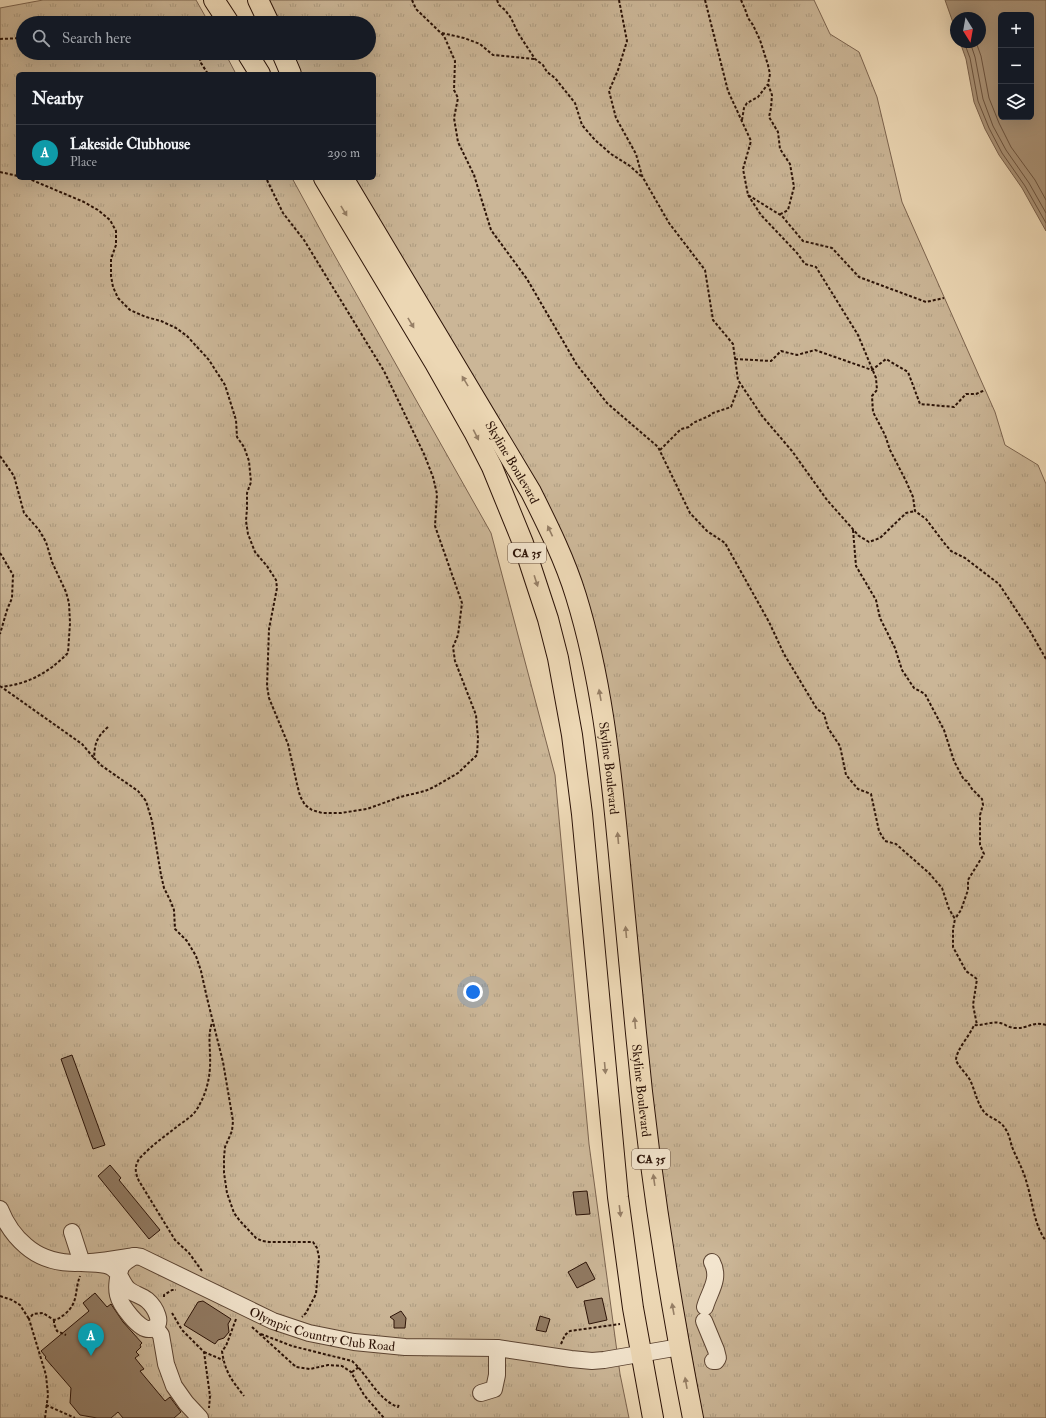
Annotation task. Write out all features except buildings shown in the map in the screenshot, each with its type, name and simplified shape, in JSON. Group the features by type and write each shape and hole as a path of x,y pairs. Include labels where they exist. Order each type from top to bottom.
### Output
{"main road":[{"path":"214,0 224,16"},
{"path":"258,0 266,16"},
{"path":"251,60 259,72"},
{"path":"285,60 290,72"},
{"name":"Skyline Boulevard","path":"325,180 435,363 474,432 494,473 523,543 548,619 558,658 572,735 582,814 616,1177 628,1275 653,1418"},
{"name":"Skyline Boulevard","path":"344,180 531,492 555,540 578,602 595,671 606,735 640,1075 659,1218 693,1418"}],"lane":[{"name":"Olympic Country Club Road","path":"0,1209 6,1223 20,1241 36,1254 54,1262 82,1263 130,1252 261,1316 296,1329 338,1340 405,1346 497,1348 592,1361 680,1347"},
{"path":"72,1232 82,1263 111,1266 119,1274 129,1290 145,1298 152,1306 158,1316 158,1320 157,1324 150,1329 142,1327 124,1306 118,1293 119,1274 130,1252"},
{"path":"712,1262 715,1269 715,1281 704,1314 718,1358 716,1361 713,1361"},
{"path":"154,1327 161,1335 166,1364 174,1386 186,1403 204,1415"},
{"path":"481,1393 494,1389 497,1376 497,1348"}],"path":[{"path":"412,0 416,9 444,36 455,61 454,90 458,98 454,118 458,142 474,175 491,230 527,279 577,365 607,403 658,447 690,513 707,531 725,543 769,622 784,654 817,709 824,714 828,728 840,746 846,775 858,789 871,794 879,831 884,841 896,844 929,873 942,888 949,909 955,919"},
{"path":"497,0 499,5 511,18 518,34 535,59 555,78 575,103 582,125 595,140 611,154 630,166 642,176"},
{"path":"619,0 627,41 618,70 609,91 616,118 636,154 642,176 670,223 705,270 713,320 733,344 740,383 762,416 792,451 827,500 853,529 868,542 880,538 906,513 915,511"},
{"path":"705,0 728,91 751,141 744,169 748,195 761,215 806,264 816,267 853,325 876,378 877,390 872,396 873,412 913,497 915,511 926,519 951,551 966,558 999,584 1030,631 1046,659"},
{"path":"741,0 748,18 760,40 770,74 768,84 758,97 747,103 744,108 742,121"},
{"path":"441,33 464,38 480,44 493,55 535,59"},
{"path":"0,39 16,38"},
{"path":"200,60 207,72"},
{"path":"768,84 772,95 769,117 778,132 780,149 790,164 794,187 788,210 779,215"},
{"path":"0,172 16,176"},
{"path":"32,180 84,202 98,210 110,220 116,231 116,245 111,260 113,288 118,298 130,310 146,317 161,321 176,328 187,336 209,360 225,385 236,420 237,438 244,448 248,460 251,482 247,493 246,521 248,534 255,552 276,580 278,588 269,629 267,686 269,698 288,744 300,796 305,805 312,810 322,813 341,813 367,809 400,797 425,791 448,780 458,773 476,755 478,738 477,726 473,705 455,661 453,647 458,635 462,603 436,526 437,494 433,476 424,454 384,372 304,240 283,213 267,180"},
{"path":"748,195 779,215 795,230 803,241 832,248 859,277 926,302 944,298"},
{"path":"735,360 771,361 781,351 797,355 815,350 872,370"},
{"path":"872,370 886,359 908,372 920,404 954,407 966,394 976,394 985,390"},
{"path":"660,451 681,430 713,413 732,406 740,383"},
{"path":"0,456 14,476 24,513 39,530 46,542 52,562 66,592 69,603 70,623 68,654 46,672 28,681 1,686"},
{"path":"853,529 856,566 876,600 880,618 895,648 902,670 914,688 925,694 944,730 954,761 964,780 967,781 972,789 982,799 983,806 980,815 980,845 984,854 968,880 968,890 961,910 955,919 953,929 953,947 966,971 977,979 973,1005 977,1025"},
{"path":"0,554 13,575 12,598 0,634"},
{"path":"1,686 82,744 102,766 138,791 146,801 152,821 160,875 174,910 175,929 187,942 196,956 223,1062 232,1113 232,1131 225,1147 224,1173 227,1193 234,1213 249,1231 256,1238 262,1241 313,1242 317,1248 316,1294 306,1313 298,1322 296,1329"},
{"path":"94,758 95,744 102,732 108,727"},
{"path":"208,1290 209,1282 205,1275 189,1253 175,1240 136,1174 138,1160 156,1143 189,1118 198,1109 208,1085 210,1068 210,1029 213,1022"},
{"path":"1046,1025 1037,1023 1014,1028 1001,1023 974,1025 973,1029 965,1039 956,1059 957,1063 962,1067 969,1079 984,1112 1003,1125 1010,1138 1027,1182 1040,1233 1046,1241"},
{"path":"29,1319 33,1314 43,1313 54,1320 59,1319 73,1307 82,1263"},
{"path":"163,1300 164,1295 172,1290 188,1287 193,1282"},
{"path":"0,1296 12,1300 20,1305 29,1319 46,1375 48,1395 45,1418"},
{"path":"171,1311 182,1330 204,1352 223,1360"},
{"path":"242,1320 237,1317 233,1323 226,1346 222,1351 228,1376 244,1396"},
{"path":"54,1320 57,1331 66,1335"},
{"path":"247,1323 296,1367 310,1369 328,1366 342,1366 351,1372 364,1395 384,1418"},
{"path":"558,1357 562,1341 570,1332 620,1324"},
{"path":"260,1334 292,1346 352,1361 359,1367 384,1399 390,1404 398,1407 400,1404"},
{"path":"204,1352 210,1396 204,1415"},
{"path":"351,1372 359,1367"},
{"path":"46,1405 76,1418"}],"green space":[{"path":"43,0 196,0 205,16 16,16 16,60 229,60 235,72 16,72 16,180 293,180 491,533 555,775 589,1144 620,1374 629,1418 0,1418 0,8"},
{"path":"258,0 814,0 830,34 859,52 877,97 902,202 995,412 1005,445 1038,465 1046,484 1046,1418 703,1418 676,1270 653,1110 612,784 566,569 344,180 376,180 376,72 290,72 285,60 376,60 376,16 266,16"}],"water":[{"path":"945,0 1046,0 1046,231 1022,188 999,155 985,129 974,102 966,59 962,48 986,48 986,12 950,12 950,14"}],"place":[{"name":"Lakeside Clubhouse","path":"91,1356"}]}
